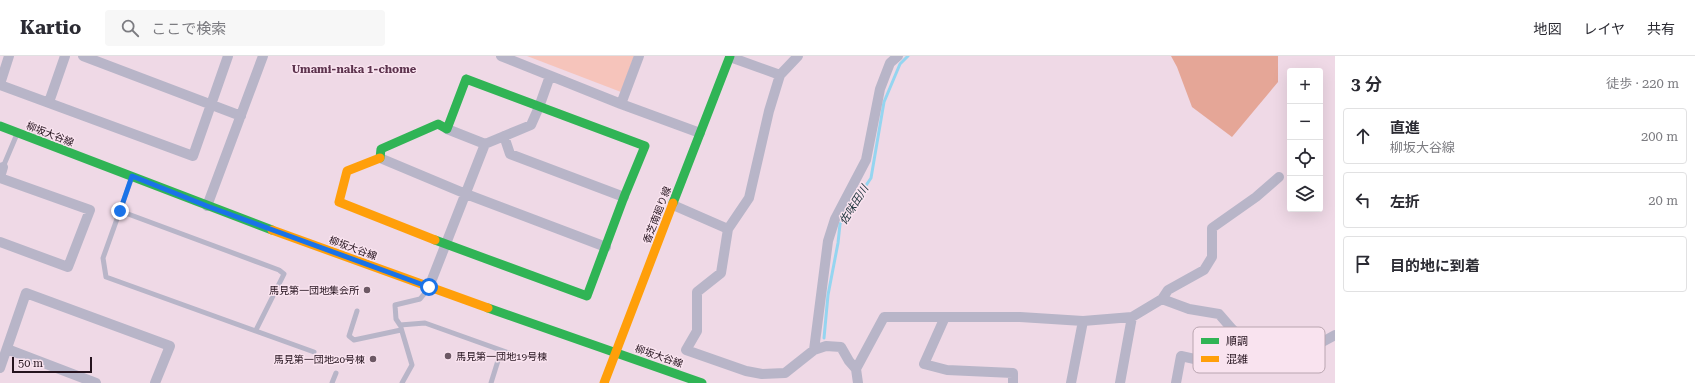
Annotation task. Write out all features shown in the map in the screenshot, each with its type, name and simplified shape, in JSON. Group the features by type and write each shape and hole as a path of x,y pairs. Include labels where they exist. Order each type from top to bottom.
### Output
{"street":[{"path":"10,56 0,84 193,156 228,56"},
{"path":"49,102 65,56"},
{"path":"83,56 211,103 241,116"},
{"path":"207,206 263,56"},
{"path":"501,56 621,104 700,133"},
{"path":"621,104 640,56"},
{"path":"798,56 780,75 769,112 749,198 728,229 721,273 698,292 697,331 686,350 746,372 762,374 785,372 814,350 826,346 841,348 856,369 858,383"},
{"path":"814,350 828,241 835,218 866,160 880,89 890,64 898,56"},
{"path":"730,57 780,75"},
{"name":"香芝南廻り線","path":"604,383 730,57"},
{"path":"380,158 382,149 438,124 485,144 530,125 539,107 550,76"},
{"path":"447,129 466,79 645,146 624,197 606,247 587,296 446,244 339,202 348,171 380,158 466,194 606,247"},
{"name":"柳坂大谷線","path":"0,126 207,206 429,287 702,383"},
{"path":"504,136 510,154 624,197"},
{"path":"429,287 485,144"},
{"path":"0,242 68,267 90,210 0,178 2,167"},
{"path":"856,369 884,317 1020,317 1083,321 1132,317 1162,299 1168,290 1204,270 1212,257 1212,228 1256,197 1279,177"},
{"path":"673,205 728,229"},
{"path":"0,368 26,293 170,346 155,383"},
{"path":"1162,299 1189,309 1219,314 1230,327"},
{"path":"945,317 924,364 947,370 1013,373 1013,383"},
{"path":"1120,383 1132,317"},
{"path":"1071,383 1083,321"},
{"path":"1325,341 1335,335"},
{"path":"7,349 96,383"},
{"path":"1176,383 1181,356 1193,359"}],"lane":[{"path":"2,167 17,133"},
{"path":"132,176 102,258 106,277 314,352"},
{"path":"120,211 279,270 284,274 256,330"},
{"path":"402,383 412,365 401,327 396,319 396,305 420,299 429,287"},
{"path":"357,311 349,336 354,340 401,327 425,323 520,357"},
{"path":"491,383 501,351"},
{"path":"332,383 336,373"}],"shaded area":[{"path":"527,56 634,56 621,92"},
{"path":"1171,56 1278,56 1278,82 1232,137 1192,107 1177,67"}],"waterway":[{"name":"佐味田川","path":"824,338 828,295 840,224 871,178 884,102 900,64 908,56"}],"traffic: fast":[{"path":"673,203 730,56"},
{"path":"435,240 587,296 645,146 466,79"},
{"path":"380,158 381,149 438,124 447,129 466,79"},
{"path":"0,126 272,230"},
{"path":"488,308 702,383"}],"traffic: slow":[{"path":"380,158 347,171 339,202 435,240"},
{"path":"604,383 673,203"},
{"path":"272,230 488,308"}],"place":[{"name":"馬見第一団地集会所","path":"367,290"},
{"name":"馬見第一団地19号棟","path":"448,356"},
{"name":"馬見第一団地20号棟","path":"373,359"}],"district":[{"name":"Umami-naka 1-chome","path":"354,69"}],"route":[{"path":"120,211 132,176 207,206 429,287"}]}
